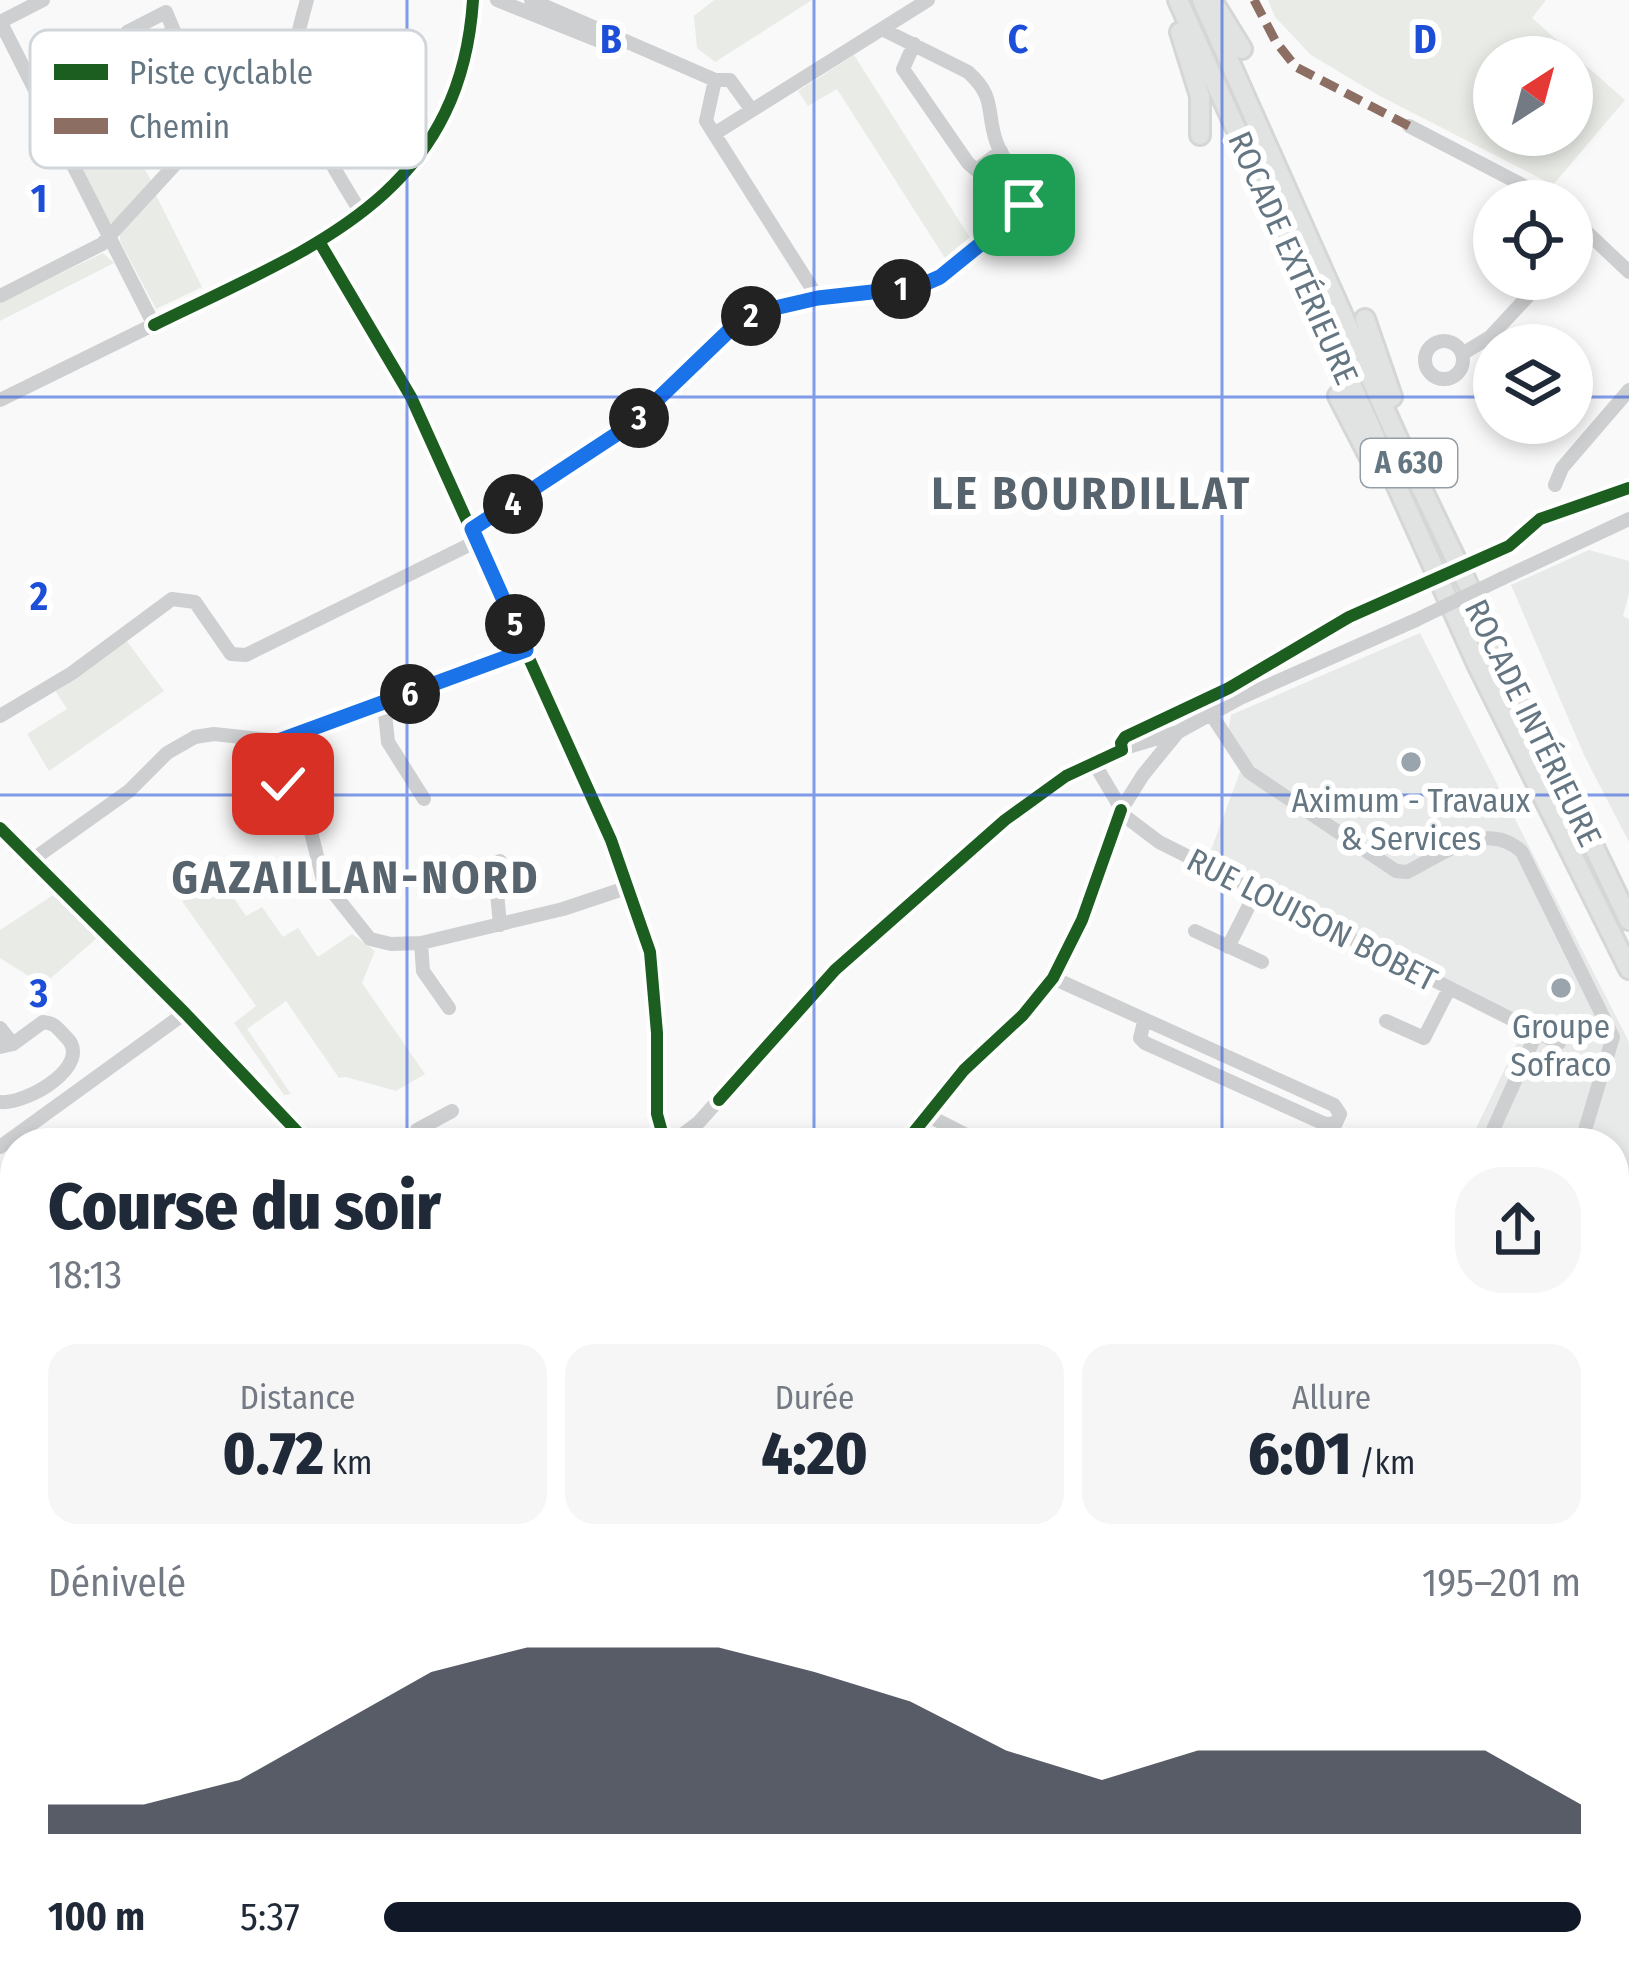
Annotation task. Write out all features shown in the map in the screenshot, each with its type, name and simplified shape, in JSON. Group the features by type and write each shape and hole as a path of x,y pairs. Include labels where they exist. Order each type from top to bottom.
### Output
{"highway":[{"path":"1166,0 1200,96 1200,135"},
{"name":"ROCADE EXTÉRIEURE","path":"1178,0 1478,666 1629,969"},
{"name":"ROCADE INTÉRIEURE","path":"1202,0 1430,510 1629,920"},
{"path":"1212,0 1242,49"},
{"path":"1365,319 1430,510"},
{"path":"1338,396 1368,455 1390,474"},
{"path":"1571,805 1629,902"}],"street":[{"path":"30,81 0,21 43,0"},
{"path":"300,30 307,0"},
{"path":"426,142 445,115 469,43 473,0"},
{"path":"497,0 597,40 609,38 715,80 735,83 751,109"},
{"path":"531,0 603,29 609,38"},
{"path":"714,134 928,0"},
{"path":"0,716 72,673 172,599 195,602 231,654 246,655 474,535 632,424 737,323 766,310 818,298 917,287 940,277 1020,212 1023,189 994,137 991,102 978,81 882,29"},
{"path":"914,44 903,69 968,163 976,170 1001,151"},
{"path":"715,80 706,116 714,134 818,298"},
{"path":"1409,126 1513,180"},
{"path":"74,168 154,325"},
{"path":"2,291 102,244 170,168"},
{"path":"337,168 362,214"},
{"path":"1,400 320,243 362,214 407,168"},
{"path":"1593,238 1629,272"},
{"path":"320,243 411,397 629,886 644,927 655,986 658,1128"},
{"path":"1462,354 1490,337 1524,300"},
{"path":"1555,485 1562,468 1629,390"},
{"path":"917,1128 973,1060 1023,1015 1053,978 1082,920 1121,811 1178,732 1629,519"},
{"path":"32,860 129,791 182,742 214,734 278,741 526,650"},
{"path":"384,704 388,742 424,799"},
{"path":"1211,713 1249,772 1396,872 1407,872 1474,839 1490,836 1522,852 1613,1037 1586,1128"},
{"path":"692,1128 835,970 1028,802 1094,763 1178,732"},
{"path":"278,741 283,784 310,828 321,873 370,939 421,943 563,909 629,886"},
{"name":"RUE LOUISON BOBET","path":"1094,763 1121,811 1159,842 1559,1043"},
{"path":"0,828 294,1128"},
{"path":"500,861 495,871 500,925"},
{"path":"1228,946 1256,892"},
{"path":"1196,931 1262,962"},
{"path":"421,943 423,970 449,1008"},
{"path":"1053,978 1334,1105 1340,1114 1336,1123 1325,1124 1144,1042 1140,1038 1144,1022"},
{"path":"1386,1021 1430,1041 1449,988"},
{"path":"27,1128 185,1013"},
{"path":"0,1028 6,1045 43,1022 52,1023 74,1045 76,1057 71,1066 16,1102 0,1102"},
{"path":"1494,1128 1537,1032"},
{"path":"44,1085 56,1108"},
{"path":"421,1128 452,1111"},
{"path":"927,1115 944,1128"}],"shaded area":[{"path":"714,0 812,0 715,62 697,48 694,16"},
{"path":"1268,0 1546,0 1532,18 1552,36 1473,36 1473,144 1311,55 1275,17"},
{"path":"854,55 972,241 945,258 837,89 808,106 798,91"},
{"path":"1593,72 1625,100 1593,138"},
{"path":"1497,156 1578,156 1557,180 1543,180"},
{"path":"82,168 144,168 152,182 112,223"},
{"path":"155,193 202,287 156,309 120,241 120,233"},
{"path":"103,253 114,263 0,321 0,303"},
{"path":"1589,550 1629,561 1623,616 1629,619 1629,842 1585,757 1511,585"},
{"path":"1420,633 1629,1042 1629,1128 1476,1128 1525,1027 1205,866 1246,756 1228,732 1231,715"},
{"path":"126,640 164,691 49,771 27,734 67,709 55,690"},
{"path":"222,881 246,916 262,907 283,937 298,928 318,957 352,934 375,951 362,983 425,1074 396,1091 339,1078 286,1001 247,1029 291,1094 284,1095 234,1023 256,1006 182,901"},
{"path":"55,894 98,937 43,985 0,958 0,930"}],"marked path":[{"path":"1254,0 1276,42 1296,67 1409,126"}],"cycle path":[{"path":"426,143 462,68 473,0"},
{"path":"154,325 319,241 366,209 408,168"},
{"path":"320,243 411,397 611,840 650,952 661,1128"},
{"path":"719,1100 835,970 1005,820 1066,776 1122,750 1125,737 1229,688 1349,617 1509,546 1540,519 1629,488"},
{"path":"917,1128 964,1070 1023,1015 1053,978 1082,920 1121,810"},
{"path":"0,828 294,1128"}],"place":[{"name":"Aximum - Travaux & Services","path":"1411,762"},
{"name":"Groupe Sofraco","path":"1561,988"}],"district":[{"name":"LE BOURDILLAT","path":"1092,494"},
{"name":"GAZAILLAN-NORD","path":"356,878"}],"route":[{"path":"283,784 278,741 526,650 472,529 632,424 737,323 766,310 818,298 917,287 940,277 1024,205"}]}
